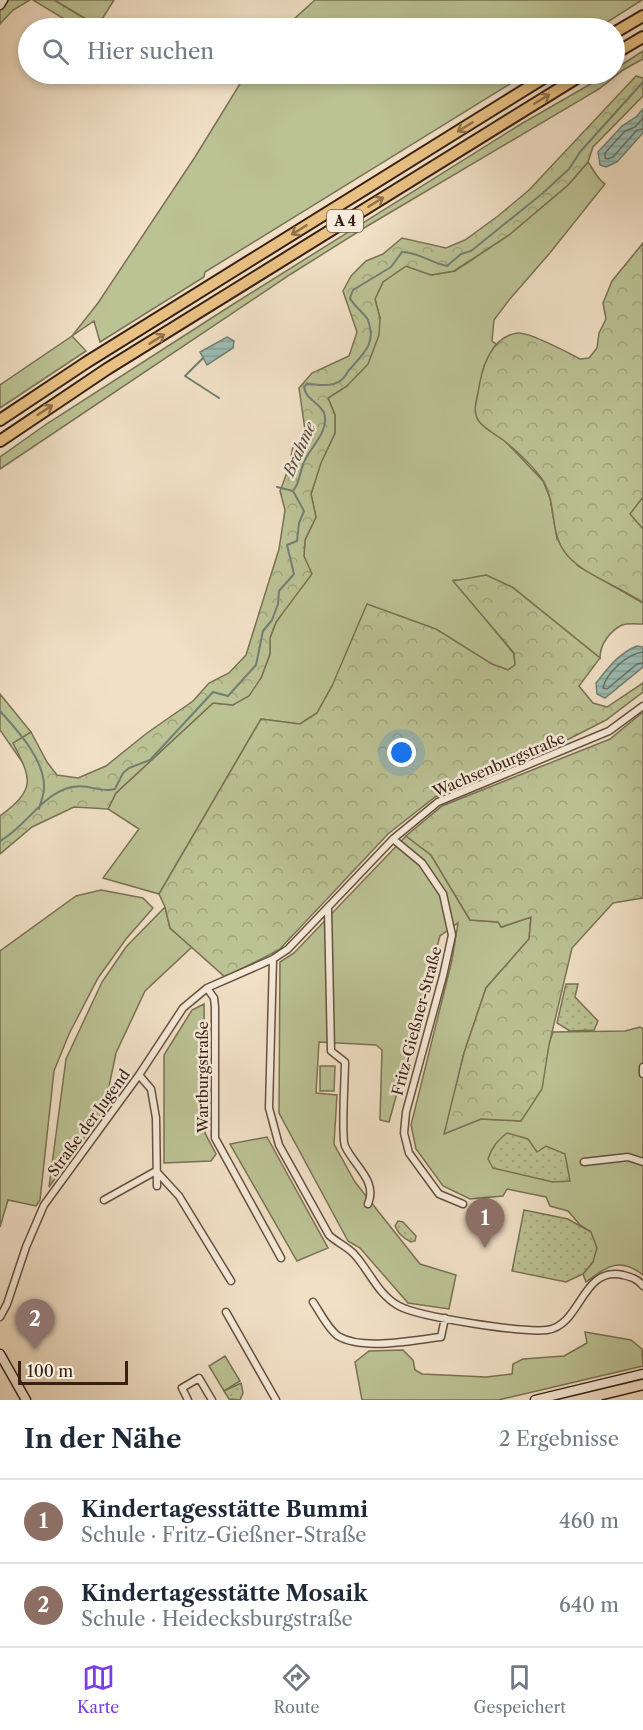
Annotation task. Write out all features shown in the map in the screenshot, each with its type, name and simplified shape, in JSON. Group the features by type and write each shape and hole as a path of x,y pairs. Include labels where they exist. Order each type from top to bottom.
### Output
{"highway":[{"path":"625,27 643,16"},
{"path":"625,48 643,37"},
{"name":"A 4","path":"0,420 87,362 534,84"},
{"name":"A 4","path":"0,441 107,369 567,84"}],"main road":[{"path":"0,5 3,0"},
{"path":"0,1354 26,1400"},
{"path":"535,1400 643,1374"}],"street":[{"name":"Wachsenburgstraße","path":"238,974 273,959 288,949 393,839 438,802 609,731 643,706"},
{"name":"Fritz-Gießner-Straße","path":"393,839 422,863 443,894 452,935 406,1112 405,1136 408,1153 439,1194 463,1204"},
{"path":"328,909 331,1051 345,1062 344,1145 372,1191 368,1204"},
{"path":"273,959 269,1108 279,1145 329,1235 352,1252 385,1294 398,1305 416,1312 524,1329 549,1330 565,1323 595,1281 606,1276 620,1275 633,1278 643,1286"},
{"name":"Straße der Jugend","path":"0,1317 44,1205 138,1075 183,1008 207,988 238,974"},
{"name":"Wartburgstraße","path":"207,988 214,998 215,1007 215,1138 281,1258"},
{"path":"643,1067 643,1074"},
{"path":"138,1075 151,1089 156,1118 156,1186"},
{"path":"584,1162 628,1157 643,1161"},
{"path":"104,1200 156,1171"},
{"path":"156,1171 178,1196 231,1281"},
{"path":"313,1302 336,1335 349,1341 383,1344 441,1337 445,1318"},
{"path":"226,1312 276,1400"},
{"path":"189,1400 182,1388 200,1378 212,1400"}],"green space":[{"path":"9,0 30,0 13,10 0,24 0,10"},
{"path":"33,0 54,0 84,18 63,18"},
{"path":"54,0 114,0 103,18 85,18"},
{"path":"315,0 642,0 614,18 295,18"},
{"path":"643,51 643,59 625,69 625,63"},
{"path":"636,76 643,78 643,96 593,147 588,162 568,185 509,235 454,271 431,275 406,266 383,282 375,299 380,318 379,335 368,364 347,386 328,398 335,415 335,433 321,463 311,494 316,517 305,540 304,556 312,574 276,622 270,638 270,654 261,678 249,696 233,705 213,703 116,793 108,809 74,807 32,827 0,854 0,816 20,798 27,783 24,766 13,743 31,732 47,762 57,775 78,778 106,766 147,733 193,701 209,683 229,673 246,655 279,549 285,510 280,491 293,447 306,437 299,388 312,373 349,356 357,332 343,291 351,276 366,261 383,254 402,238 446,248 465,240 529,190"},
{"path":"240,84 510,84 205,272 204,277 100,342 94,321 72,336 98,303 195,157"},
{"path":"591,84 605,84 291,274 0,469 0,457 48,423 521,124"},
{"path":"588,162 605,184 494,320 492,341 496,344 484,366 476,404 506,442 543,481 550,498 557,539 578,566 643,603 643,624 624,624 614,631 606,638 600,658 512,587 454,580 514,654 515,665 508,670 492,664 332,686 317,713 300,724 261,719 159,894 103,878 139,829 108,809 116,793 213,703 233,705 261,678 270,654 270,638 282,614 304,556 305,540 316,517 311,494 321,462 335,433 335,415 328,398 347,386 380,318 375,299 383,282 406,266 431,275 455,271 509,235 568,185"},
{"path":"643,243 643,497 630,514 643,529 643,603 593,575 567,555 561,547 555,529 551,500 544,482 519,454 480,423 475,410 482,375 489,356 500,341 508,336 518,333 531,336 580,359 589,358 597,348 599,333 606,319 603,303 612,281"},
{"path":"72,336 86,351 0,408 0,385"},
{"path":"643,497 643,529 629,514"},
{"path":"486,575 512,587 600,658 579,686 593,703 607,707 643,683 643,692 606,720 569,739 435,797 388,834 279,950 225,977 170,928 159,894 261,719 300,724 317,713 332,686 367,604 436,629 492,664 508,670 515,665 514,653 453,581"},
{"path":"0,694 31,732 14,743 27,769 0,730"},
{"path":"643,712 643,898 613,903 572,948 549,1045 542,1089 521,1121 481,1119 444,1134 464,1053 486,988 529,939 531,917 501,927 498,922 470,920 431,855 406,836 442,806 610,739"},
{"path":"406,836 431,855 470,920 498,922 502,927 531,917 529,939 486,988 464,1053 445,1133 481,1119 521,1121 553,1032 625,1031 640,1027 643,1029 643,1275 635,1269 620,1265 607,1268 586,1282 583,1274 593,1262 591,1232 580,1225 568,1211 550,1206 546,1197 507,1189 503,1196 470,1199 443,1186 416,1149 411,1125 452,960 458,923 440,936 389,1122 380,1120 382,1050 376,1045 319,1042 316,1093 337,1095 334,1144 355,1182 420,1264 456,1275 449,1309 408,1303 360,1248 348,1241 279,1113 280,962 294,953"},
{"path":"101,890 143,898 153,908 126,939 98,978 69,1034 54,1071 40,1200 36,1206 8,1200 0,1227 0,951 76,896"},
{"path":"165,907 170,928 192,947 145,991 116,1053 104,1110 49,1187 66,1059 102,982 126,947"},
{"path":"566,984 578,984 575,997 598,1021 594,1030 570,1031 557,1023"},
{"path":"204,1004 205,1133 216,1154 211,1161 164,1163 164,1055 192,1010"},
{"path":"320,1066 335,1066 334,1091 320,1091"},
{"path":"507,1133 528,1139 537,1152 546,1146 565,1154 570,1181 553,1182 493,1168 488,1159 495,1144"},
{"path":"267,1137 328,1248 297,1261 230,1144"},
{"path":"524,1210 568,1219 591,1232 597,1248 593,1262 583,1274 566,1282 512,1271"},
{"path":"398,1221 403,1222 416,1236 415,1241 411,1242 399,1234 395,1226"},
{"path":"585,1332 631,1340 642,1349 643,1366 498,1400 362,1400 355,1362 369,1351 403,1350 413,1360 415,1370 422,1374 486,1377 512,1374 513,1364 523,1359 564,1356 587,1343"},
{"path":"225,1356 240,1381 224,1391 209,1366"},
{"path":"241,1383 243,1393 240,1400 229,1399 224,1391"}],"water":[{"path":"643,109 643,133 617,162 606,167 600,165 598,152 622,126 636,117"},
{"path":"227,337 234,341 233,348 207,365 200,352"},
{"path":"637,646 643,647 643,667 605,698 597,694 596,683 605,672 619,657"}],"waterway":[{"name":"Brahme","path":"0,841 17,829 39,806 65,789 79,786 104,790 115,789 123,773 129,768 150,760 213,692 228,696 256,665 263,631 272,620 278,604 279,591 294,574 287,545 297,541 299,523 304,511 293,491 305,460 324,426 324,413 307,395 304,387 307,384 329,385 341,380 364,353 370,342 368,320 350,298 353,290 391,267 402,252 447,266 461,254 471,251 569,169 580,152 643,82"},
{"path":"203,358 185,376 219,398"},
{"path":"277,487 293,491"},
{"path":"0,711 30,747 40,768 44,790 39,809"}],"tram line":[{"path":"602,1400 643,1390"}],"place":[{"name":"Kindertagesstätte Bummi","path":"485,1248"},
{"name":"Kindertagesstätte Mosaik","path":"35,1349"}]}
